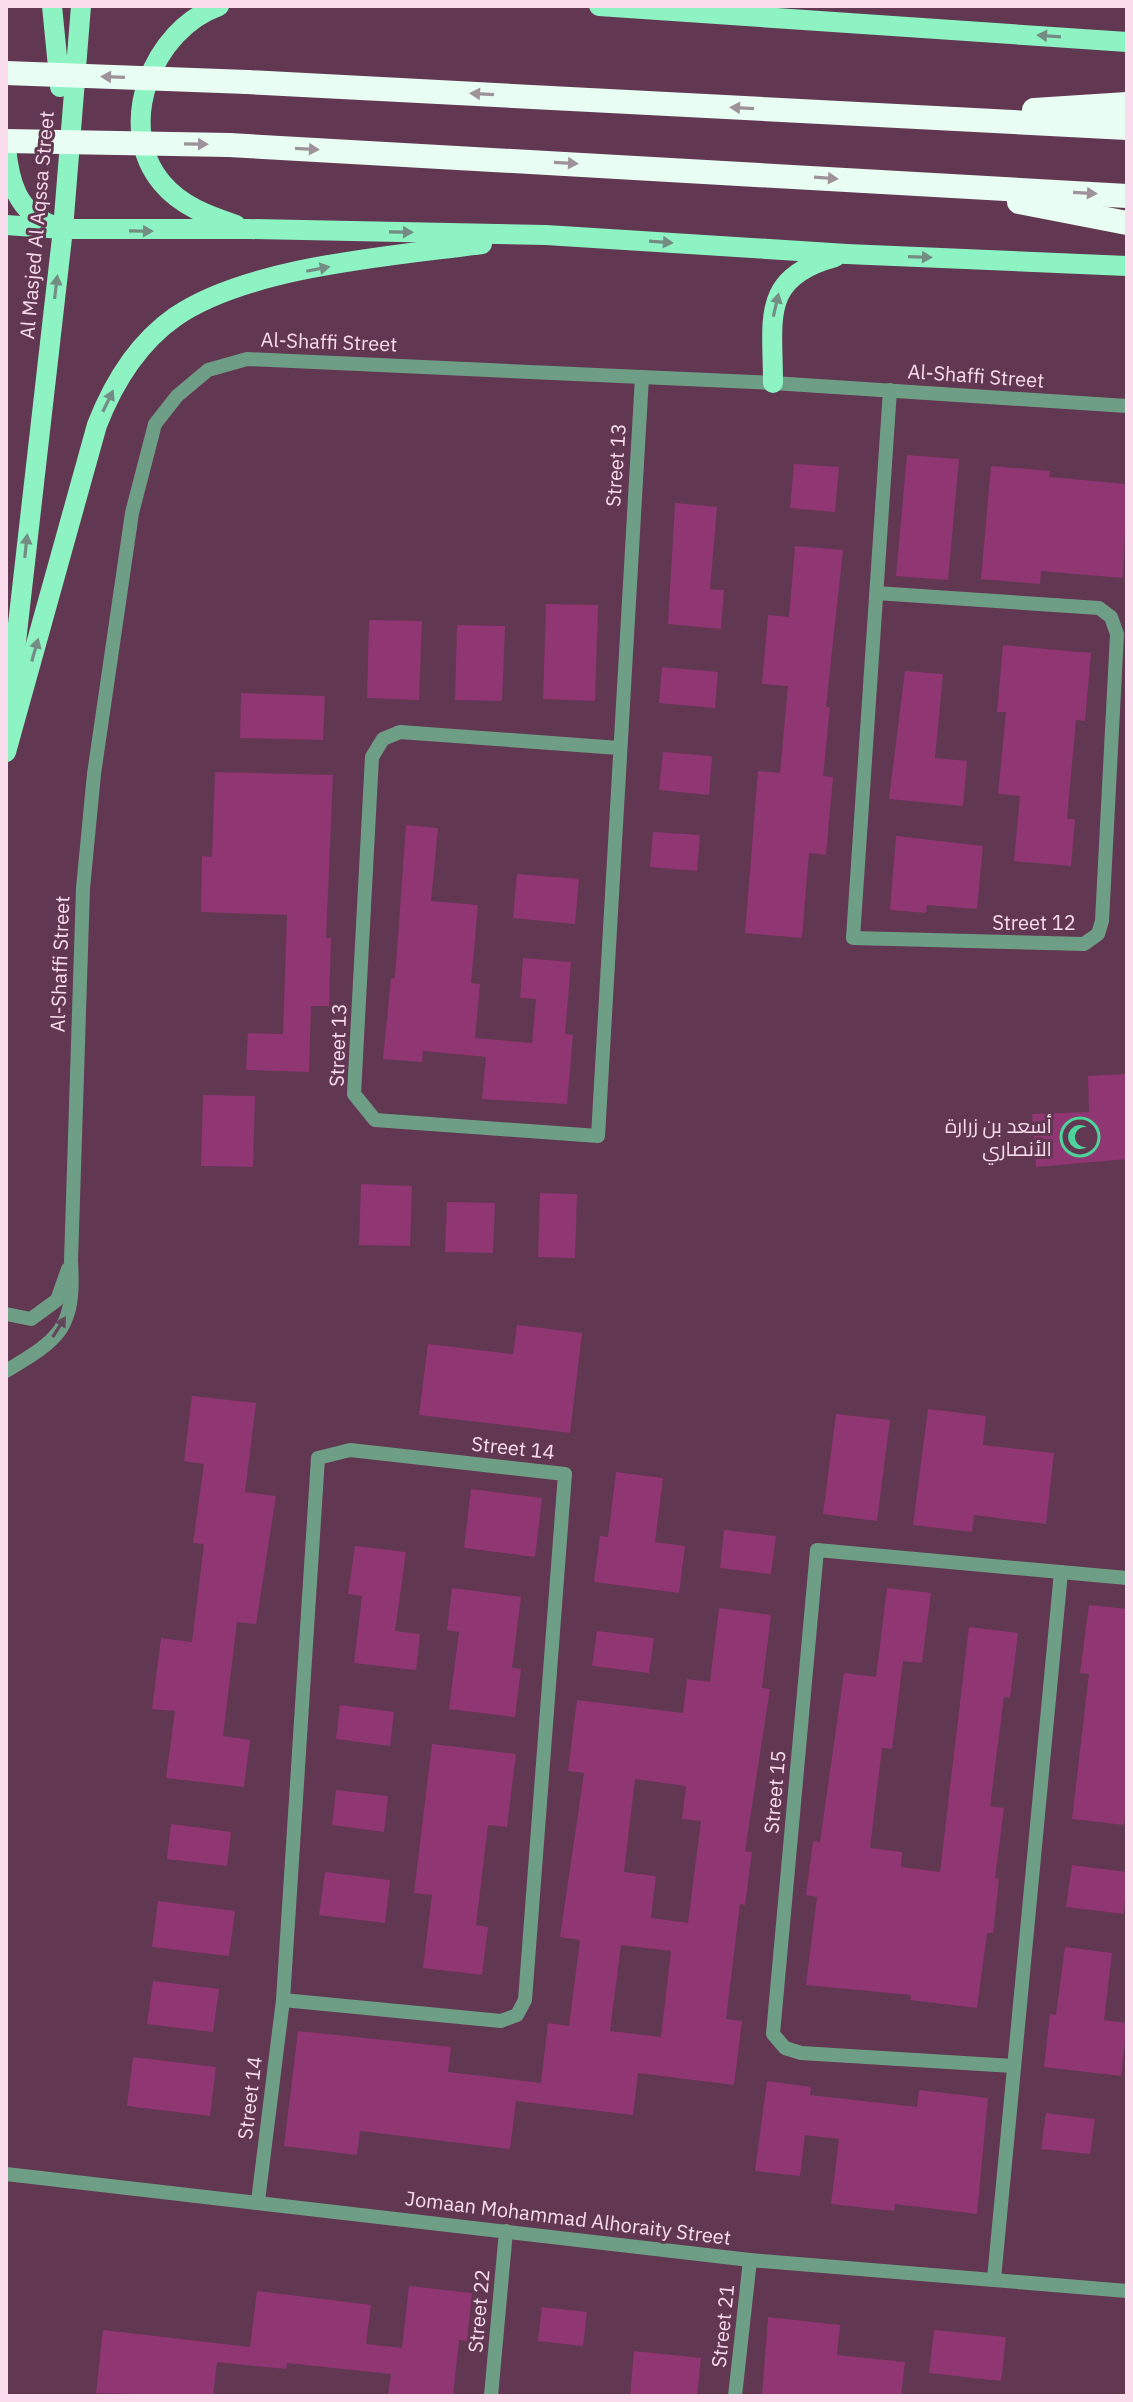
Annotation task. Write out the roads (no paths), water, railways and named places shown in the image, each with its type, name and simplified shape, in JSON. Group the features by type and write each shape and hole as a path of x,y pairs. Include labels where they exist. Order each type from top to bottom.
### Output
{"highway":[{"path":"6,73 247,82 1127,128"},
{"path":"927,117 1127,104"},
{"path":"6,141 229,145 1127,196"},
{"path":"922,184 1127,223"}],"main road":[{"path":"52,6 67,167"},
{"name":"Al Masjed Al Aqssa Street","path":"6,735 63,229 81,6"},
{"path":"219,6 189,21 158,57 145,91 144,143 153,170 172,194 202,213 248,229"},
{"path":"599,6 1127,42"},
{"path":"6,147 10,177 22,203 40,220 63,229"},
{"path":"6,225 63,229 546,235 847,254 1127,266"},
{"path":"6,752 97,425 120,379 152,336 203,301 266,280 393,256 546,235"},
{"path":"773,383 773,313 778,293 795,275 816,262 847,254"}],"street":[{"name":"Al-Shaffi Street","path":"6,1371 44,1349 62,1327 73,1299 71,1261 84,874 94,774 132,513 155,424 177,396 208,370 247,359 773,383 1127,406"},
{"name":"Street 13","path":"619,748 400,732 383,739 372,757 354,1094 375,1120 598,1136 642,377"},
{"name":"Street 12","path":"876,593 1099,608 1111,617 1117,634 1102,921 1098,934 1084,944 853,938 876,593 890,390"},
{"name":"Al-Shaffi Street","path":"6,1314 31,1319 57,1300 71,1261"},
{"name":"Street 14","path":"258,2201 283,2000 318,1458 350,1450 565,1474 525,2000 517,2015 501,2021 283,2000"},
{"name":"Street 15","path":"1013,2066 801,2053 785,2048 773,2034 817,1550 1127,1578"},
{"path":"994,2279 1061,1572"},
{"name":"Jomaan Mohammad Alhoraity Street","path":"6,2174 750,2260 1127,2291"},
{"name":"Street 22","path":"491,2396 506,2231"},
{"name":"Street 21","path":"735,2396 750,2260"}],"place":[{"name":"أسعد بن زرارة الأنصاري","path":"1080,1137"}]}
